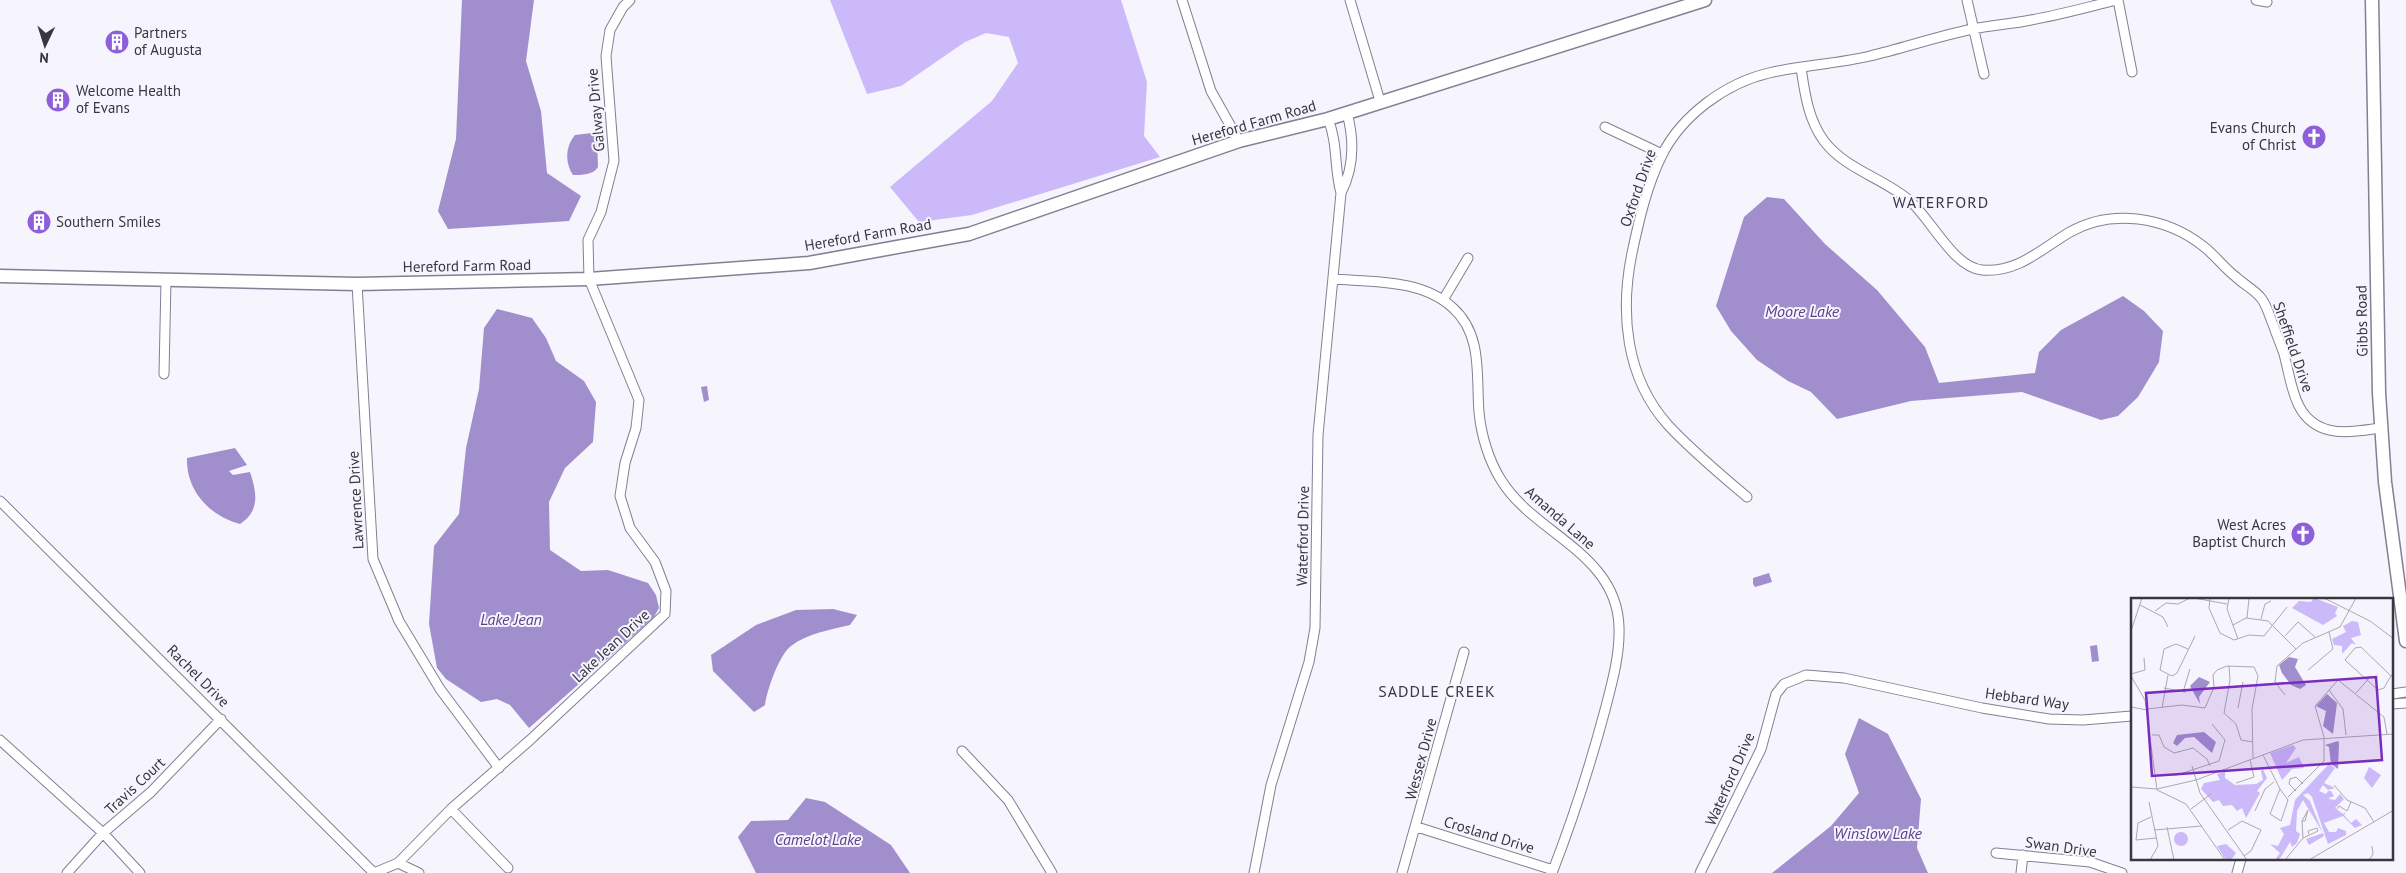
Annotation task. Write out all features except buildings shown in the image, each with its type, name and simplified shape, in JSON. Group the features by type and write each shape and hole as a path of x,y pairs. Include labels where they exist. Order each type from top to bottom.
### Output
{"street":[{"name":"Galway Drive","path":"589,279 588,240 601,212 614,162 606,56 610,30 623,7 630,0"},
{"path":"1182,0 1211,90 1239,141"},
{"path":"1350,0 1380,101"},
{"name":"Hereford Farm Road","path":"0,276 357,284 589,279 809,263 969,234 1239,141 1328,119 1380,101 1705,0"},
{"path":"1967,0 1984,74"},
{"path":"2118,0 2132,72"},
{"name":"Oxford Drive","path":"1747,497 1666,423 1650,399 1630,352 1625,302 1628,276 1642,210 1662,154 1677,132 1719,94 1744,81 1769,73 1881,54 1973,29 2031,20 2118,0"},
{"path":"2256,0 2267,2"},
{"name":"Gibbs Road","path":"2372,0 2381,428 2385,482 2406,640"},
{"name":"Sheffield Drive","path":"1801,68 1806,105 1825,142 1862,172 1910,201 1925,216 1952,252 1966,263 1980,270 1996,270 2016,266 2071,232 2103,220 2123,218 2163,224 2181,231 2204,247 2234,276 2261,298 2284,354 2291,391 2300,409 2311,421 2327,429 2344,431 2381,428"},
{"name":"Waterford Drive","path":"1341,193 1348,180 1351,164 1351,127 1347,112"},
{"name":"Waterford Drive","path":"1254,873 1271,785 1309,662 1315,628 1318,435 1341,193 1332,130 1328,119"},
{"path":"1605,127 1662,154"},
{"path":"1337,164 1351,164"},
{"path":"1443,300 1468,258"},
{"name":"Lake Jean Drive","path":"374,873 398,863 451,809 499,768 665,614 666,591 655,562 630,528 620,496 625,463 636,428 639,400 589,279"},
{"name":"Amanda Lane","path":"1333,279 1410,286 1443,300 1454,309 1473,339 1478,363 1479,413 1483,435 1490,457 1501,480 1534,517 1579,550 1594,566 1615,606 1619,627 1612,680 1574,818 1553,871"},
{"path":"164,374 166,280"},
{"name":"Lawrence Drive","path":"357,284 373,559 399,621 440,689 499,768"},
{"name":"Rachel Drive","path":"0,501 222,719 374,873"},
{"name":"Wessex Drive","path":"1402,873 1417,828 1464,652"},
{"name":"Waterford Drive","path":"1700,873 1761,749 1776,694 1784,684 1806,675 1824,675 1948,700"},
{"name":"Hebbard Way","path":"1948,700 2049,719 2083,720 2131,716"},
{"name":"Travis Court","path":"67,873 103,833 151,792 222,719"},
{"path":"0,740 103,833 140,873"},
{"path":"962,751 1008,800 1052,873"},
{"path":"451,809 508,868"},
{"name":"Crosland Drive","path":"1417,828 1553,871"},
{"name":"Swan Drive","path":"1996,853 2090,862 2122,873"},
{"path":"2021,873 2023,855"},
{"path":"2237,873 2241,860"},
{"path":"398,863 419,873"}],"shaded area":[{"path":"830,0 1121,0 1147,82 1144,136 1160,157 972,215 919,222 890,187 992,101 1018,63 1009,37 986,33 965,42 901,86 867,94"}],"water":[{"path":"462,0 534,0 526,61 541,111 547,173 581,196 569,221 448,229 438,211 456,139"},
{"path":"592,133 597,137 598,167 596,170 584,175 573,175 567,160 569,145 575,135"},
{"name":"Moore Lake","path":"1767,197 1784,199 1825,244 1877,290 1925,347 1939,383 2035,373 2039,352 2061,330 2123,296 2144,311 2163,331 2159,362 2138,397 2118,416 2101,420 2022,392 1911,401 1837,419 1811,392 1788,381 1757,360 1731,331 1716,306 1744,217"},
{"name":"Lake Jean","path":"497,309 532,318 546,338 556,361 584,381 596,402 593,442 565,468 549,502 550,550 581,571 608,570 648,583 656,595 659,608 654,617 604,662 594,666 589,675 529,728 510,705 497,699 481,702 446,679 437,668 429,624 434,546 459,514 466,448 479,389 484,328"},
{"path":"707,386 709,400 704,402 701,387"},
{"path":"235,448 247,465 229,471 233,475 250,472 255,494 254,507 251,513 240,524 219,515 202,500 195,491 191,481 187,458"},
{"path":"1769,573 1772,582 1755,587 1753,578"},
{"path":"833,609 857,615 850,625 812,635 791,646 778,665 765,705 754,712 713,671 711,655 756,625 796,610"},
{"path":"2097,645 2099,661 2092,662 2090,646"},
{"name":"Winslow Lake","path":"1859,718 1888,734 1921,799 1917,848 1928,873 1772,873 1831,826 1859,793 1845,754"},
{"name":"Camelot Lake","path":"806,798 825,802 891,845 910,873 756,873 738,837 751,821 788,820"}],"place":[{"name":"Partners of Augusta","path":"117,42"},
{"name":"Welcome Health of Evans","path":"58,100"},
{"name":"Evans Church of Christ","path":"2314,137"},
{"name":"Southern Smiles","path":"39,222"},
{"name":"West Acres Baptist Church","path":"2303,534"}],"district":[{"name":"WATERFORD","path":"1941,202"},
{"name":"SADDLE CREEK","path":"1437,691"}]}
